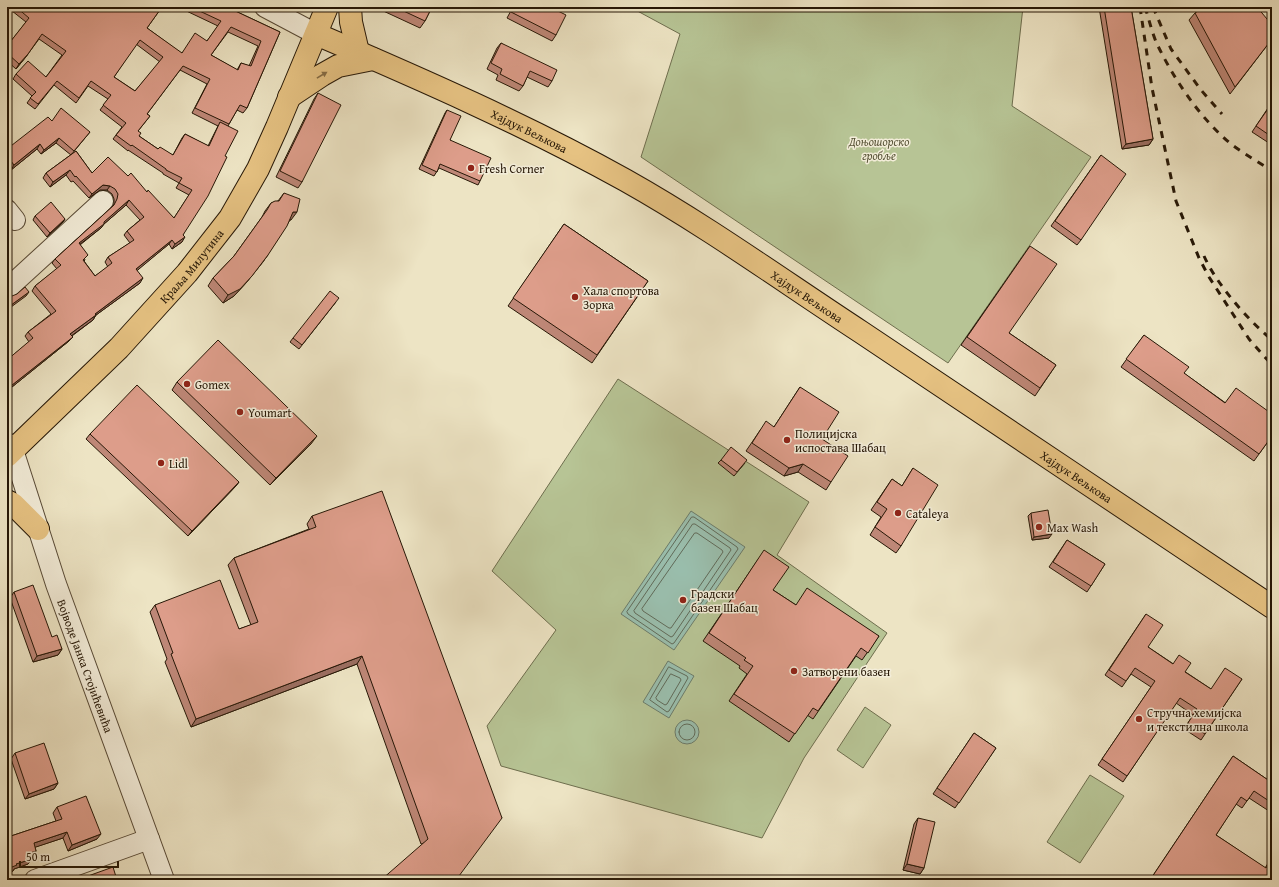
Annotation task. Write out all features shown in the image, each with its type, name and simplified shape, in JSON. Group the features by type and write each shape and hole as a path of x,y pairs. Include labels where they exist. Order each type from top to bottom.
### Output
{"main road":[{"name":"Краља Милутина","path":"9,450 119,348 187,273 238,206 258,169 327,7"},
{"path":"289,96 338,66 366,55 351,22 350,7"},
{"name":"Хајдук Вељкова","path":"316,34 445,90 573,152 691,219 1272,607"},
{"path":"7,501 13,504 38,529"}],"street":[{"path":"264,7 316,34"},
{"path":"7,289 103,201"},
{"name":"Војводе Јанка Стојићевића","path":"9,450 38,529 56,584 164,880"},
{"path":"35,880 149,839"}],"green space":[{"name":"Доњошорско гробље","path":"630,7 1023,7 1012,106 1091,157 948,363 641,157 680,34"},
{"name":"Градски базен Шабац","path":"618,379 809,502 777,555 887,633 804,758 762,838 501,766 487,726 556,630 492,571"},
{"path":"865,707 891,725 863,768 837,750"},
{"path":"1090,775 1124,796 1080,863 1047,842"}],"water":[{"path":"691,511 745,547 674,650 621,614"},
{"path":"668,661 694,676 669,718 643,702"},
{"path":"687,720 696,723 699,732 696,741 687,744 678,741 675,732 678,723"}],"building":[{"path":"16,7 162,7 147,28 182,53 195,33 207,41 221,21 191,7 231,7 231,9 280,32 247,108 240,105 229,124 195,108 210,79 183,66 147,114 150,116 138,131 141,133 139,136 158,149 160,147 173,155 185,134 209,146 220,122 238,131 225,156 227,157 208,196 183,235 185,237 175,244 172,240 136,269 143,278 70,334 73,337 7,389 7,360 33,338 28,332 56,311 35,286 61,265 55,259 114,205 118,194 115,189 110,186 103,185 92,194 70,170 53,182 46,173 76,151 92,173 108,157 128,176 131,173 147,192 148,190 174,218 192,190 179,183 182,178 166,170 116,135 126,123 103,105 111,95 91,81 79,98 57,81 38,104 30,98 36,92 16,74 28,61 46,77 66,51 42,34 19,64 7,53 7,46 29,18","holes":["231,27 261,41 251,66 241,63 238,70 211,55","140,40 163,57 135,91 114,77","129,200 144,217 127,231 134,240 108,257 112,263 95,276 83,260 88,255 79,243 104,224 104,222"]},
{"path":"395,7 432,7 425,21"},
{"path":"514,7 550,7 566,15 556,35 511,12"},
{"path":"1104,7 1131,7 1153,139 1126,144"},
{"path":"1204,7 1257,7 1272,25 1272,39 1235,87 1195,13"},
{"path":"501,43 557,70 552,81 530,71 523,86 500,74 502,69 491,63"},
{"path":"318,93 341,105 302,182 280,171"},
{"path":"1272,103 1272,137 1256,126"},
{"path":"61,108 90,132 74,151 59,138 44,150 40,144 14,165 7,156 7,149 48,117 52,121"},
{"path":"447,110 461,116 450,140 491,158 480,181 440,164 437,172 422,165"},
{"path":"1101,155 1126,174 1081,240 1055,221"},
{"path":"284,193 300,199 297,212 293,212 287,226 252,276 240,289 228,295 213,278 234,256 271,203 279,201"},
{"path":"51,202 65,219 50,233 35,216"},
{"name":"Хала спортова Зорка","path":"564,224 648,281 597,355 513,298"},
{"path":"1030,246 1057,264 1009,333 1056,365 1040,388 967,337"},
{"path":"25,287 29,292 7,308 7,296 17,294"},
{"path":"330,291 339,298 302,345 293,338"},
{"path":"1144,335 1189,367 1184,373 1225,403 1236,388 1272,414 1272,436 1259,454 1126,359"},
{"path":"218,340 317,436 276,478 177,382"},
{"name":"Lidl","path":"137,385 239,482 192,531 90,434"},
{"name":"Полицијска испостава Шабац","path":"800,387 839,412 822,439 848,456 831,482 803,464 789,468 752,443 766,421 774,427"},
{"path":"731,447 747,460 737,472 721,460"},
{"name":"Cataleya","path":"913,468 938,485 901,546 875,527 887,509 877,502 892,479 902,486"},
{"path":"382,491 502,818 456,880 381,880 428,839 362,656 196,719 171,654 173,653 155,605 220,580 239,629 258,622 234,558 316,527 312,516"},
{"name":"Max Wash","path":"1048,510 1052,534 1034,537 1031,513"},
{"path":"1067,540 1105,564 1091,586 1053,562"},
{"name":"Затворени базен","path":"764,550 789,567 773,590 796,605 807,588 879,636 868,653 861,648 818,711 813,708 795,734 734,694 753,666 744,660 746,658 709,633"},
{"path":"33,585 52,637 57,635 62,649 37,656 14,592"},
{"path":"1146,614 1163,625 1148,647 1173,664 1179,655 1191,663 1185,672 1211,689 1225,668 1242,679 1205,734 1188,723 1197,709 1180,698 1127,776 1102,759 1155,681 1135,668 1126,681 1109,670"},
{"path":"974,733 996,748 959,803 937,788"},
{"path":"44,743 58,783 29,794 15,753"},
{"path":"1233,756 1271,782 1272,780 1272,803 1254,791 1247,801 1241,797 1216,835 1266,868 1272,858 1272,880 1150,880"},
{"path":"86,796 101,834 72,845 67,832 34,843 36,851 30,853 32,859 16,864 17,865 7,869 7,833 8,837 62,819 57,807"},
{"path":"918,818 935,822 924,868 907,864"},
{"path":"113,867 117,880 77,880"}],"railway":[{"path":"1140,7 1152,88 1176,201 1199,258 1209,277 1249,339 1272,365"},
{"path":"1145,7 1155,40 1164,58 1180,85 1199,111 1231,144 1272,171"},
{"path":"1153,7 1171,49 1201,90 1222,114"},
{"path":"1260,7 1271,15"},
{"path":"1204,256 1225,290 1253,323 1272,340"}],"place":[{"name":"Fresh Corner","path":"471,168"},
{"name":"Хала спортова Зорка","path":"575,297"},
{"name":"Gomex","path":"187,384"},
{"name":"Youmart","path":"240,412"},
{"name":"Полицијска испостава Шабац","path":"787,440"},
{"name":"Lidl","path":"161,463"},
{"name":"Cataleya","path":"898,513"},
{"name":"Max Wash","path":"1039,527"},
{"name":"Градски базен Шабац","path":"683,600"},
{"name":"Затворени базен","path":"794,671"},
{"name":"Стручна хемијска и текстилна школа","path":"1139,719"}]}
